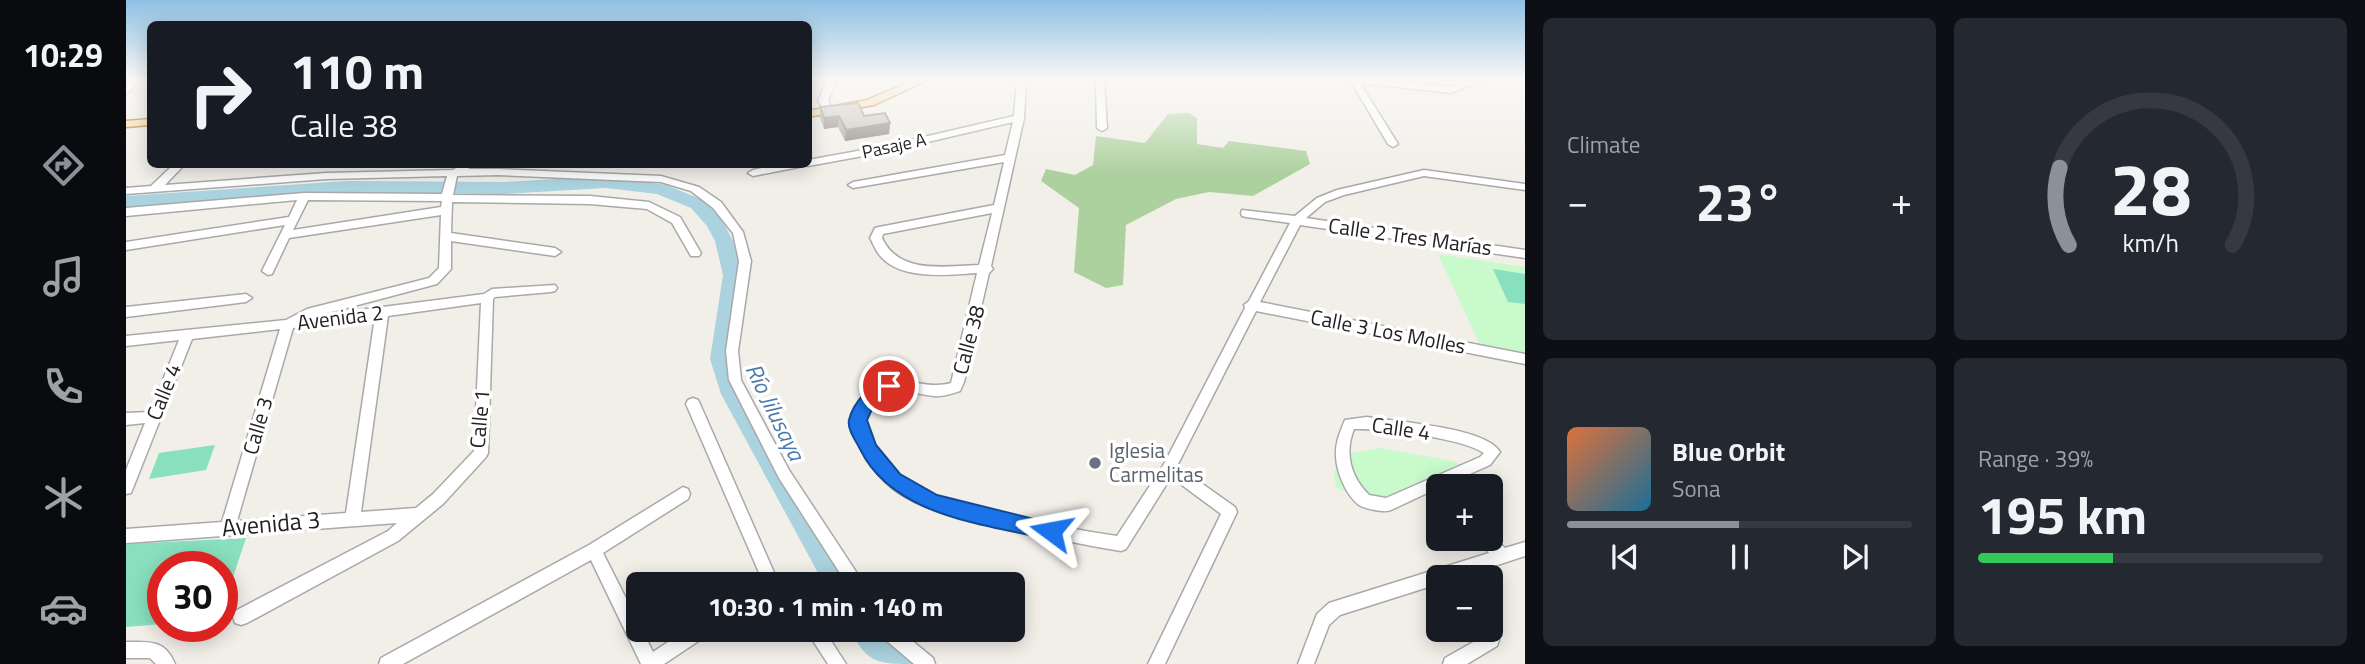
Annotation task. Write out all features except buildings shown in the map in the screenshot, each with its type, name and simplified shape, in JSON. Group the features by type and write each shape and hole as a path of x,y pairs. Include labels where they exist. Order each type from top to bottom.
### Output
{"main road":[{"path":"126,121 147,119"}],"street":[{"name":"Calle 38","path":"1020,111 997,208 987,269 955,387 940,391 907,385 889,386 867,400 860,410 859,429 881,467 893,480 919,496 961,511 1121,544 1169,468"},
{"path":"1101,111 1102,128"},
{"path":"1373,111 1392,144"},
{"name":"Pasaje A","path":"812,162 885,149 1019,118"},
{"path":"853,185 1009,158"},
{"path":"153,190 176,168"},
{"path":"288,324 307,314 433,281 445,269 449,187 466,168"},
{"path":"753,173 779,168"},
{"path":"126,212 304,196 449,187 498,172 661,179 695,189 717,205 738,232 744,261 732,351 735,380 784,474 848,572"},
{"path":"1156,664 1230,512 1169,468 1250,305 1296,221 1321,200 1331,196 1424,173 1525,187"},
{"path":"126,191 326,176 649,206 676,220 695,253"},
{"path":"268,271 304,196"},
{"path":"987,269 906,269 890,260 876,238 879,231 997,208"},
{"path":"286,235 447,210"},
{"name":"Calle 2 Tres Marías","path":"1246,213 1525,254"},
{"path":"126,246 291,220"},
{"path":"446,236 555,252"},
{"name":"Avenida 2","path":"126,341 382,313 487,298 492,293 551,288"},
{"path":"126,312 246,298"},
{"name":"Calle 1","path":"241,617 393,536 438,499 481,453 487,298"},
{"name":"Calle 3 Los Molles","path":"1250,305 1525,359"},
{"path":"353,517 382,313"},
{"name":"Calle 3","path":"228,528 288,324"},
{"name":"Calle 4","path":"126,488 187,335"},
{"path":"693,404 766,572"},
{"path":"126,419 153,416"},
{"name":"Calle 4","path":"1367,423 1462,439 1482,443 1493,452 1485,461 1435,488 1386,505 1364,502 1345,478 1344,435 1350,424 1367,423"},
{"path":"387,664 594,550 683,494"},
{"name":"Avenida 3","path":"126,536 353,517 417,515"},
{"path":"1306,664 1323,620 1335,608 1525,549"},
{"path":"594,550 650,664 682,642"},
{"path":"1497,551 1503,557"},
{"path":"822,642 838,664"},
{"path":"901,642 927,664"},
{"path":"1451,664 1488,642"},
{"path":"126,650 154,650 167,663"}],"green space":[{"path":"1189,113 1197,118 1197,144 1223,148 1229,141 1306,151 1310,164 1253,196 1209,192 1176,199 1126,225 1123,285 1106,288 1074,272 1079,208 1041,181 1046,169 1075,175 1093,165 1096,136 1145,143 1168,114"},
{"path":"1438,254 1525,267 1525,365 1486,358"},
{"path":"1493,269 1525,274 1525,304 1508,302"},
{"path":"215,445 206,470 149,479 159,453"},
{"path":"1379,448 1454,461 1465,467 1451,474 1426,474 1426,486 1402,498 1367,503 1336,487 1334,472 1340,455"},
{"path":"246,538 238,562 238,551 147,551 147,625 126,627 126,544"}],"waterway":[{"name":"Río Jilusaya","path":"126,202 347,187 504,188 606,182 660,189 697,204 714,222 724,241 733,275 721,359 732,394 831,572"},
{"name":"Río Jilusaya","path":"872,642 901,664"}],"place":[{"name":"Iglesia Carmelitas","path":"1095,463"}],"route":[{"path":"889,386 867,400 860,410 858,420 859,429 870,451 893,480 919,496 961,511 1051,531"}]}
